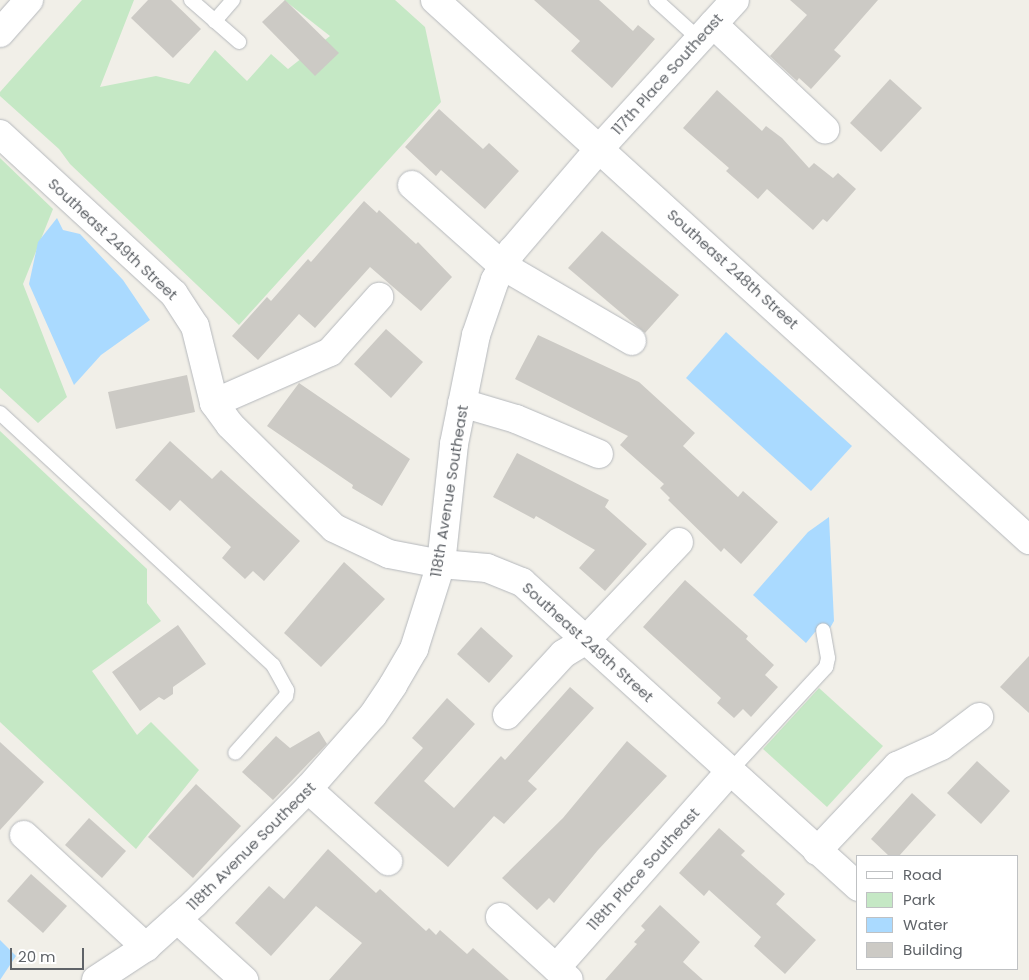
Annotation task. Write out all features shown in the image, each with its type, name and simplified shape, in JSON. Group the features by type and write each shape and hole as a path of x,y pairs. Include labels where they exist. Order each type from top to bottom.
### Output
{"street":[{"path":"0,33 29,0"},
{"name":"Southeast 248th Street","path":"435,0 1029,540"},
{"name":"117th Place Southeast","path":"600,148 735,0"},
{"path":"706,32 825,129"},
{"name":"Southeast 249th Street","path":"0,134 174,294 195,326 214,403 230,426 334,528 389,554 441,564 487,568 522,582 856,885"},
{"name":"118th Avenue Southeast","path":"96,980 146,947 177,919 308,789 373,715 410,656 441,564 454,444 476,335 503,266 512,251 600,148"},
{"path":"412,185 503,266 632,341"},
{"path":"214,403 330,352 380,297"},
{"path":"462,403 516,419 599,454"},
{"path":"507,716 563,654 586,640 679,542"},
{"path":"818,851 897,766 941,746 979,717"},
{"name":"118th Place Southeast","path":"563,974 730,771"},
{"path":"308,789 388,861"},
{"path":"24,835 146,947"},
{"path":"500,917 563,974"},
{"path":"177,919 244,980"}],"lane":[{"path":"191,0 239,42"},
{"path":"215,21 233,0"},
{"path":"656,0 706,32"},
{"path":"0,413 273,665 286,690 286,696 235,753"},
{"path":"730,771 826,667 828,658 823,630"}],"green space":[{"path":"82,0 134,0 100,87 156,76 189,84 215,50 247,81 271,54 288,69 330,36 284,0 395,0 425,27 441,102 239,325 70,164 59,149 0,96 0,92"},
{"path":"0,158 53,209 23,284 67,397 38,423 0,388"},
{"path":"0,431 147,569 147,603 161,621 92,671 137,735 151,722 199,770 136,849 0,722"},
{"path":"819,688 883,746 827,807 763,749"}],"water":[{"path":"57,218 63,230 80,234 123,280 150,320 101,355 74,385 29,284 38,242"},
{"path":"726,332 852,446 811,491 686,378"},
{"path":"829,517 834,621 830,628 815,632 806,643 753,595 808,532"},
{"path":"0,940 16,956 0,980"}],"building":[{"path":"148,0 171,0 201,29 173,58 131,18"},
{"path":"285,0 339,53 315,76 262,22"},
{"path":"534,0 599,0 633,31 638,25 655,39 612,88 571,51 580,41"},
{"path":"790,0 878,0 834,50 841,56 811,89 799,78 797,81 770,56 807,15"},
{"path":"890,79 922,108 881,152 850,123"},
{"path":"717,90 762,131 766,126 782,138 809,168 814,163 833,178 838,173 856,189 827,222 823,219 813,230 767,189 758,199 726,171 729,168 683,128"},
{"path":"439,109 483,149 489,143 519,171 485,209 441,170 436,176 405,147"},
{"path":"364,201 377,213 379,210 416,244 418,242 452,277 421,311 370,267 315,328 299,314 258,360 232,336 267,297 271,301 308,259 311,262"},
{"path":"602,231 679,295 645,333 568,268"},
{"path":"386,329 423,362 391,398 354,364"},
{"path":"538,335 639,382 695,433 683,446 738,497 743,491 778,522 741,564 724,548 721,552 668,500 670,498 660,488 664,484 620,445 628,436 515,379"},
{"path":"187,375 195,412 116,429 108,392"},
{"path":"299,383 410,459 382,506 352,488 353,485 267,426"},
{"path":"170,441 212,479 221,470 300,541 264,581 253,571 245,579 222,558 231,547 180,500 170,511 135,480"},
{"path":"517,453 609,500 605,507 647,544 605,591 579,568 595,550 536,516 534,519 493,497"},
{"path":"344,562 385,599 321,667 284,633"},
{"path":"685,580 748,636 746,639 774,665 765,675 778,687 751,717 743,709 734,718 717,703 721,698 643,627"},
{"path":"178,625 206,664 173,687 173,694 164,700 159,697 140,711 112,672"},
{"path":"481,627 513,656 489,683 457,654"},
{"path":"1029,656 1029,713 1000,687"},
{"path":"570,687 594,708 528,781 537,789 504,824 494,816 448,867 374,803 423,748 412,738 447,698 475,724 424,781 454,808 501,756 505,760"},
{"path":"319,731 327,744 273,800 242,772 276,736 290,748"},
{"path":"627,741 667,776 598,850 554,903 549,898 537,910 502,878 563,818"},
{"path":"0,742 44,782 0,830"},
{"path":"977,761 1010,791 981,824 947,793"},
{"path":"196,784 241,826 193,878 148,837"},
{"path":"912,793 936,815 900,855 888,855 871,839"},
{"path":"89,818 126,851 102,878 65,845"},
{"path":"719,828 745,851 741,855 785,894 776,904 816,940 785,974 754,946 761,937 709,890 704,896 679,873"},
{"path":"328,849 376,893 380,889 426,931 429,928 436,935 440,930 467,954 473,948 509,980 329,980 362,943 316,906 271,956 235,923 269,886 284,899"},
{"path":"31,874 67,906 43,933 7,901"},
{"path":"660,905 700,942 683,962 703,980 605,980 637,944 634,942 645,930 641,926"}]}
